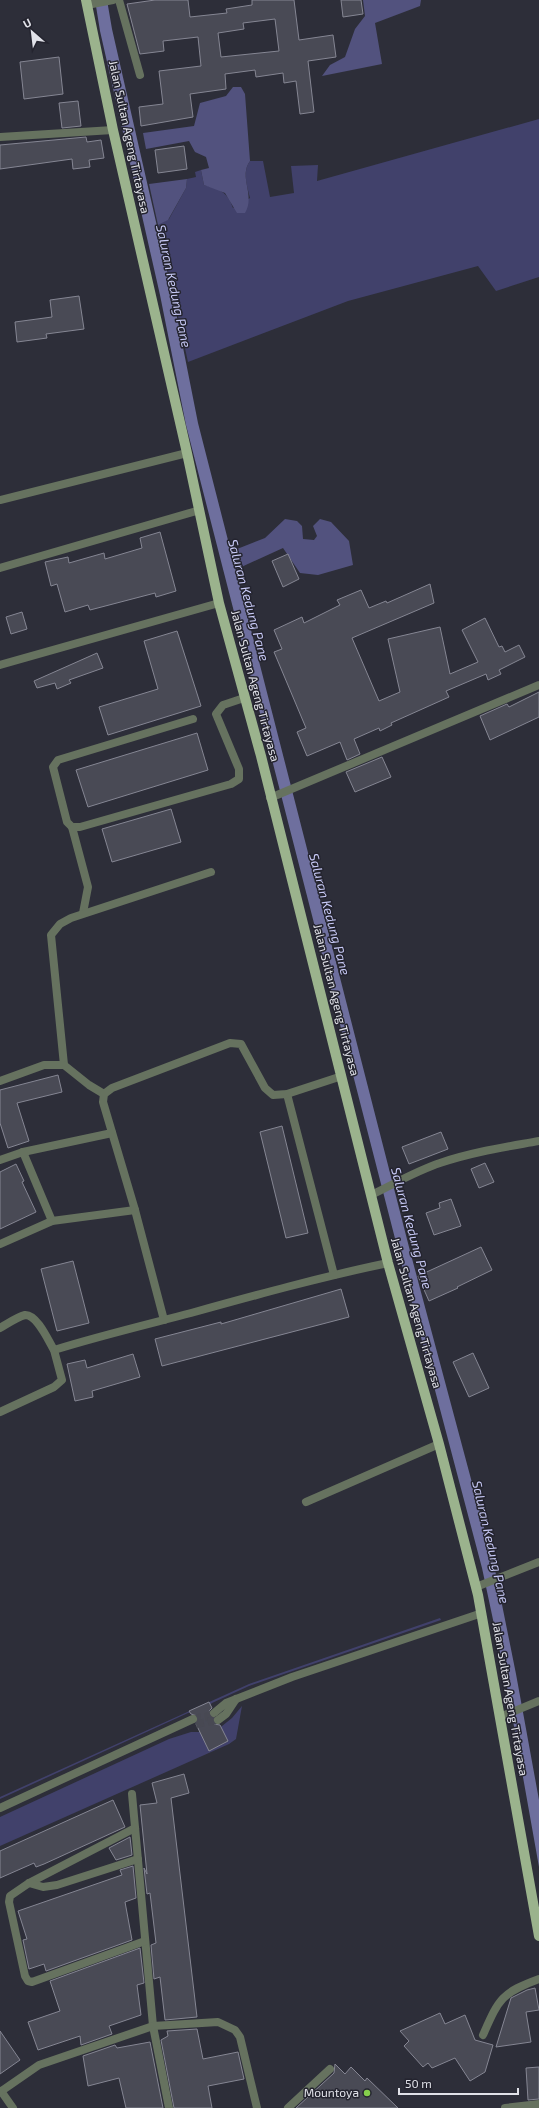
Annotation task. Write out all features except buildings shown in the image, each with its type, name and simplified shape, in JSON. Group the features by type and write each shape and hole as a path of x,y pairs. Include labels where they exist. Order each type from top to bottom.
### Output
{"main road":[{"name":"Jalan Sultan Ageng Tirtayasa","path":"88,3 113,130 200,510 219,603 244,698 273,796 342,1076 375,1193 388,1263 480,1586 482,1614 503,1716 539,1936"}],"street":[{"path":"88,3 112,0"},
{"path":"119,0 140,75"},
{"path":"0,137 113,130"},
{"path":"0,500 187,453"},
{"path":"0,568 200,510"},
{"path":"0,665 219,603"},
{"path":"273,796 539,685"},
{"path":"72,827 80,827 231,784 239,779 239,769 216,714 223,705 244,698"},
{"path":"83,913 88,887 72,827 67,822 54,778 53,767 58,760 193,719"},
{"path":"64,1065 51,935 60,924 83,913 211,872"},
{"path":"164,1320 135,1210 103,1102 104,1094 112,1088 230,1043 241,1044 265,1088 273,1095 287,1094 342,1076"},
{"path":"0,1081 44,1065 64,1065 89,1086 104,1094"},
{"path":"287,1094 334,1275"},
{"path":"0,1160 24,1152 112,1133"},
{"path":"375,1193 440,1163 466,1155 539,1141"},
{"path":"24,1152 52,1221"},
{"path":"0,1244 52,1221 135,1210"},
{"path":"54,1350 110,1333 334,1275 388,1263"},
{"path":"0,1328 25,1316 32,1317 38,1323 54,1350 62,1380 54,1387 0,1412"},
{"path":"306,1502 439,1444"},
{"path":"480,1586 539,1562"},
{"path":"214,1712 237,1699 292,1677 482,1614"},
{"path":"218,1720 226,1714 237,1699"},
{"path":"503,1716 539,1701"},
{"path":"0,1808 175,1727 195,1721"},
{"path":"132,1794 153,2026 169,2108"},
{"path":"135,1828 29,1883 10,1896 9,1902 25,1976 28,1981 32,1982 145,1941"},
{"path":"29,1883 43,1887 56,1885 138,1859"},
{"path":"483,2035 498,2002 516,1987 539,1979"},
{"path":"13,2108 1,2092 39,2065 153,2026 218,2022 235,2030 240,2037 257,2108"},
{"path":"288,2108 330,2069"},
{"path":"505,2108 539,2104"}],"shaded area":[{"path":"95,0 107,0 112,29 172,292 198,423 410,1251 494,1565 539,1800 539,1867 505,1676 482,1568 399,1254 186,425 160,295 100,31"},
{"path":"363,0 421,0 420,6 375,23 382,64 322,76 330,65 345,57 355,29 365,16"},
{"path":"233,87 241,87 245,94 250,161 246,173 249,200 245,213 237,213 225,193 204,185 201,170 209,168 206,157 195,152 189,141 146,149 143,133 194,126 200,103 226,96"},
{"path":"539,119 539,277 496,291 478,266 348,301 188,362 158,225 169,219 186,188 187,179 196,177 195,172 201,170 204,185 214,188 226,195 233,208 250,198 246,169 250,161 263,161 270,197 294,193 291,166 318,165 317,181"},
{"path":"187,179 186,188 168,220 158,225 149,184"},
{"path":"285,519 297,521 302,526 303,539 314,540 317,536 313,526 320,519 331,522 349,541 353,565 318,575 300,573 283,548 237,569 232,551 265,538"},
{"path":"440,1618 441,1620 249,1686 212,1703 206,1708 188,1713 0,1799 0,1797 249,1684"},
{"path":"242,1706 236,1739 229,1744 0,1846 0,1817 169,1739 191,1732 208,1732 217,1730 232,1718"}],"tunnel":[{"path":"193,1719 206,1717 214,1713"},
{"path":"196,1724 218,1720"}],"place":[{"name":"Mountoya","path":"367,2093"}],"water label":[{"name":"Saluran Kedung Pane","path":"174,286"},
{"name":"Saluran Kedung Pane","path":"249,600"},
{"name":"Saluran Kedung Pane","path":"330,914"},
{"name":"Saluran Kedung Pane","path":"412,1228"},
{"name":"Saluran Kedung Pane","path":"491,1542"}]}
